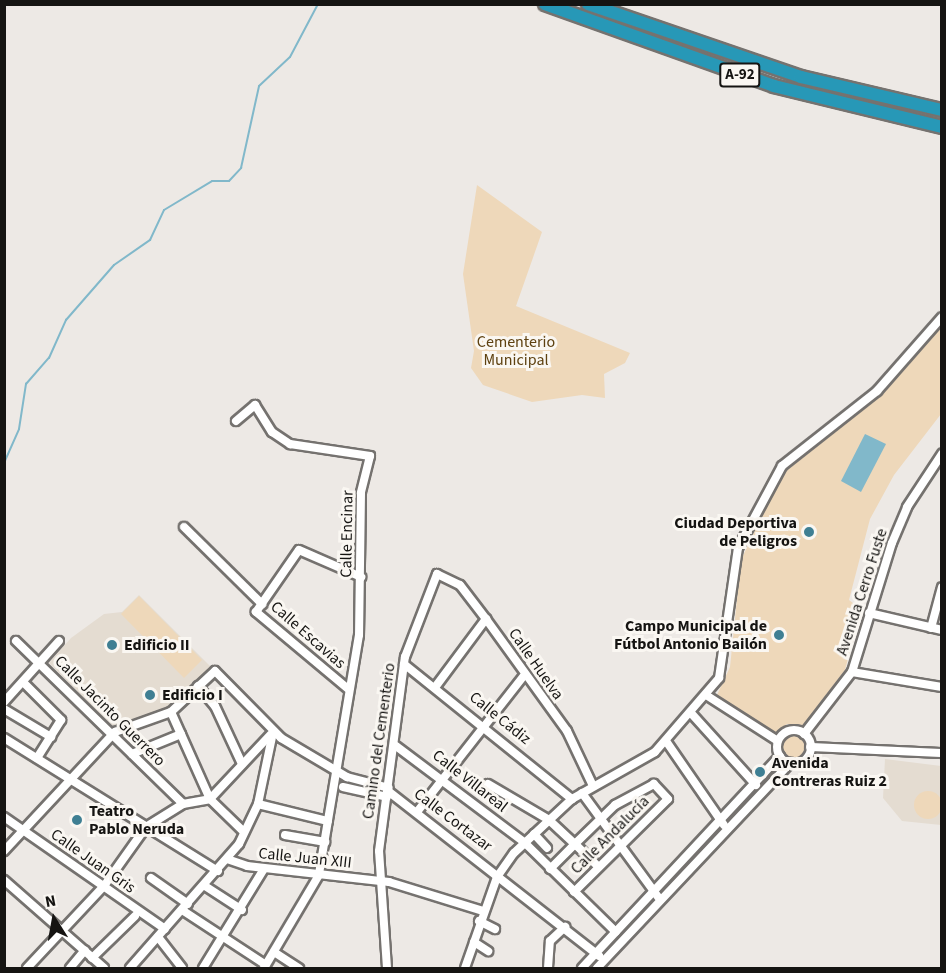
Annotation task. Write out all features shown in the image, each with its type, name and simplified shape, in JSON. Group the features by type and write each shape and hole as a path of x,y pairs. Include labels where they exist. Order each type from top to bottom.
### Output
{"highway":[{"name":"A-92","path":"544,4 774,86 942,127"},
{"name":"A-92","path":"588,4 801,77 942,110"}],"street":[{"path":"465,969 483,911 499,873 525,843 572,799 666,741 706,695 724,660 738,548 770,484 782,466 877,392 942,317"},
{"name":"Calle Encinar","path":"236,421 255,405 272,432 290,444 370,456 361,494 359,635 347,688 319,875 265,967"},
{"name":"Avenida Cerro Fuste","path":"804,734 852,672 869,613 907,507 942,454"},
{"name":"Calle Escavias","path":"184,527 262,604 256,612 347,688"},
{"path":"262,604 299,550 361,577"},
{"name":"Calle Huelva","path":"437,574 460,585 486,619 524,677 567,731 593,786"},
{"name":"Camino del Cementerio","path":"387,969 380,881 388,792 396,746 404,664 437,574"},
{"path":"931,628 942,587"},
{"path":"869,613 942,630"},
{"path":"436,686 486,619"},
{"path":"4,702 59,641"},
{"name":"Calle Jacinto Guerrero","path":"16,642 183,804"},
{"name":"Calle Cádiz","path":"404,664 485,724 572,799"},
{"path":"4,851 112,735 171,712 215,671 273,732 336,771 388,792"},
{"path":"852,672 942,687"},
{"path":"417,812 524,677"},
{"path":"22,682 61,720 37,758"},
{"path":"198,687 215,706 242,764"},
{"path":"582,969 722,822 780,756 778,741 706,695"},
{"path":"4,709 51,736"},
{"path":"171,712 210,799 242,830"},
{"path":"691,713 756,785"},
{"path":"778,741 790,731 804,734 810,747"},
{"path":"31,967 62,929 104,886 146,827 183,804 210,799 273,732"},
{"path":"130,969 227,859 258,804 273,732"},
{"path":"132,754 181,734"},
{"path":"4,738 218,871"},
{"path":"666,741 730,831"},
{"name":"Calle Villareal","path":"396,746 443,778 525,843 616,932"},
{"path":"810,747 942,753"},
{"path":"597,969 730,831 790,763 803,761 810,747"},
{"path":"780,756 790,763"},
{"path":"488,784 549,820 599,867"},
{"name":"Calle Andalucía","path":"574,892 668,799 654,784 600,818"},
{"path":"343,788 388,792"},
{"name":"Calle Cortazar","path":"388,792 499,873 604,960"},
{"path":"582,793 662,901"},
{"path":"258,804 328,821"},
{"name":"Calle Juan Gris","path":"4,817 165,929"},
{"path":"550,869 600,818"},
{"path":"534,834 547,848"},
{"path":"285,835 325,842"},
{"name":"Calle Juan XIII","path":"227,859 264,869 380,881 427,892 483,911"},
{"path":"207,967 264,869"},
{"path":"151,878 224,938 265,967"},
{"path":"4,880 62,929 104,969"},
{"path":"205,886 242,910"},
{"path":"92,958 134,915"},
{"path":"480,921 495,929"},
{"path":"548,969 550,940 565,927"},
{"path":"158,937 182,969"},
{"path":"474,942 488,951"},
{"path":"70,969 85,950"},
{"path":"274,952 299,969"}],"shaded area":[{"path":"139,595 211,667 164,709 113,726 49,663 71,638 104,614 122,612"},
{"path":"885,759 941,766 941,825 902,821 883,798"}],"green space":[{"name":"Cementerio Municipal","path":"477,185 542,232 516,306 630,353 625,363 604,374 605,398 582,395 532,402 483,385 471,368 474,351 463,274"},
{"name":"Ciudad Deportiva de Peligros","path":"941,321 941,414 894,475 870,519 849,600 861,609 845,670 803,725 787,724 774,734 717,695 730,667 741,560 781,475 865,408"},
{"path":"139,596 202,660 184,678 121,614"},
{"path":"794,736 802,739 805,747 802,755 794,758 786,755 783,747 786,739"},
{"path":"928,791 938,795 942,805 938,815 928,819 918,815 914,805 918,795"}],"water":[{"path":"865,434 886,444 861,492 841,481"}],"waterway":[{"path":"4,463 19,429 26,384 49,358 66,320 114,265 150,240 164,210 212,181 229,181 241,168 259,86 290,57 318,4"}],"place":[{"name":"Ciudad Deportiva de Peligros","path":"809,532"},
{"name":"Campo Municipal de Fútbol Antonio Bailón","path":"779,635"},
{"name":"Edificio II","path":"112,645"},
{"name":"Edificio I","path":"150,695"},
{"name":"Avenida Contreras Ruiz 2","path":"760,772"},
{"name":"Teatro Pablo Neruda","path":"77,820"}]}
